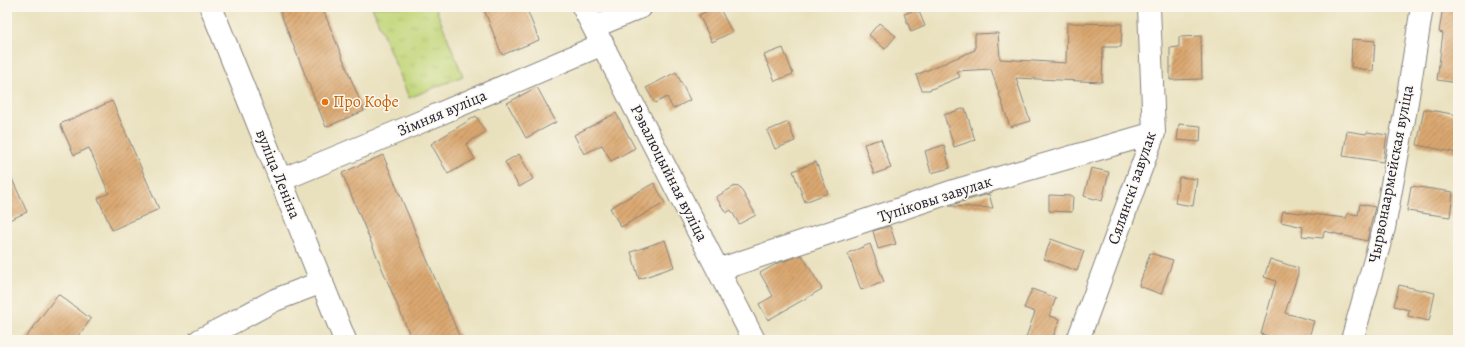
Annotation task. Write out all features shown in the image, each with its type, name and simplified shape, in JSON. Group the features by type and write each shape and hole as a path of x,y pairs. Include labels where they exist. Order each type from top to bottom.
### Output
{"street":[{"name":"вуліца Леніна","path":"212,7 345,340"},
{"name":"Рэвалюцыйная вуліца","path":"583,7 754,340"},
{"name":"Зімняя вуліца","path":"281,180 397,132 599,36 641,7"},
{"name":"Сялянскі завулак","path":"1078,340 1154,133 1149,7"},
{"name":"Чырвонаармейская вуліца","path":"1352,340 1384,228 1422,7"},
{"name":"Тупіковы завулак","path":"718,270 957,190 1154,133"},
{"path":"200,340 275,300 322,282"}],"green space":[{"path":"372,7 435,7 463,76 409,98"}],"building":[{"path":"278,7 322,7 364,111 326,127"},
{"path":"483,7 526,7 539,40 502,55"},
{"path":"719,7 732,32 712,42 699,15"},
{"path":"1443,7 1458,7 1458,83 1437,80 1443,33 1439,32"},
{"path":"918,9 925,26 911,32 904,14"},
{"path":"879,23 896,36 885,49 869,35"},
{"path":"1067,23 1122,24 1121,47 1103,47 1102,82 1016,78 1030,121 1010,127 991,69 957,71 960,77 929,90 922,90 916,75 975,50 975,34 998,33 1000,59 1066,63"},
{"path":"1201,36 1202,79 1170,80 1170,48 1179,47 1179,37"},
{"path":"1352,39 1375,41 1373,71 1351,67"},
{"path":"783,48 793,74 775,81 764,55"},
{"path":"676,72 690,100 673,109 667,97 655,103 646,88"},
{"path":"537,87 556,122 526,138 507,103"},
{"path":"112,101 159,209 112,230 98,198 109,193 89,148 74,155 60,124"},
{"path":"965,108 975,140 954,147 944,115"},
{"path":"1424,109 1458,115 1458,153 1417,145"},
{"path":"616,113 635,148 611,161 602,145 584,154 574,135"},
{"path":"476,116 485,132 466,144 475,159 448,174 431,144"},
{"path":"788,122 795,141 775,149 767,131"},
{"path":"1179,124 1201,126 1200,142 1177,140"},
{"path":"1347,131 1387,135 1383,162 1343,156"},
{"path":"881,139 891,168 874,174 864,144"},
{"path":"944,145 950,168 931,173 925,151"},
{"path":"519,154 533,179 519,187 505,162"},
{"path":"383,155 461,340 412,340 342,173"},
{"path":"816,162 828,193 805,202 793,171"},
{"path":"7,168 27,212 7,221"},
{"path":"1091,168 1109,172 1102,201 1084,196"},
{"path":"1179,177 1197,179 1193,206 1175,203"},
{"path":"654,183 665,203 621,227 610,208"},
{"path":"735,186 739,186 756,215 739,224 731,210 726,213 716,197"},
{"path":"1411,186 1453,192 1450,217 1407,211"},
{"path":"989,194 993,208 949,206 961,202"},
{"path":"1049,195 1073,196 1072,212 1049,211"},
{"path":"1360,204 1375,207 1367,241 1324,231 1323,238 1302,236 1303,227 1281,222 1283,211 1346,218 1348,213 1358,215"},
{"path":"890,226 896,244 878,249 873,231"},
{"path":"1051,239 1084,251 1077,271 1044,259"},
{"path":"665,240 674,267 639,279 631,252"},
{"path":"870,244 884,282 861,290 848,253"},
{"path":"1150,253 1173,260 1161,294 1139,286"},
{"path":"802,255 822,289 768,320 759,304 773,296 760,273 778,263"},
{"path":"1270,259 1298,268 1298,274 1285,313 1314,321 1308,340 1286,335 1284,340 1261,334 1276,281 1264,277"},
{"path":"1399,285 1435,293 1429,321 1408,316 1409,310 1394,306"},
{"path":"1032,289 1056,298 1049,316 1060,319 1052,340 1025,340 1035,312 1024,308"},
{"path":"58,294 91,319 75,340 24,340"}],"place":[{"name":"Про Кофе","path":"325,102"}]}
